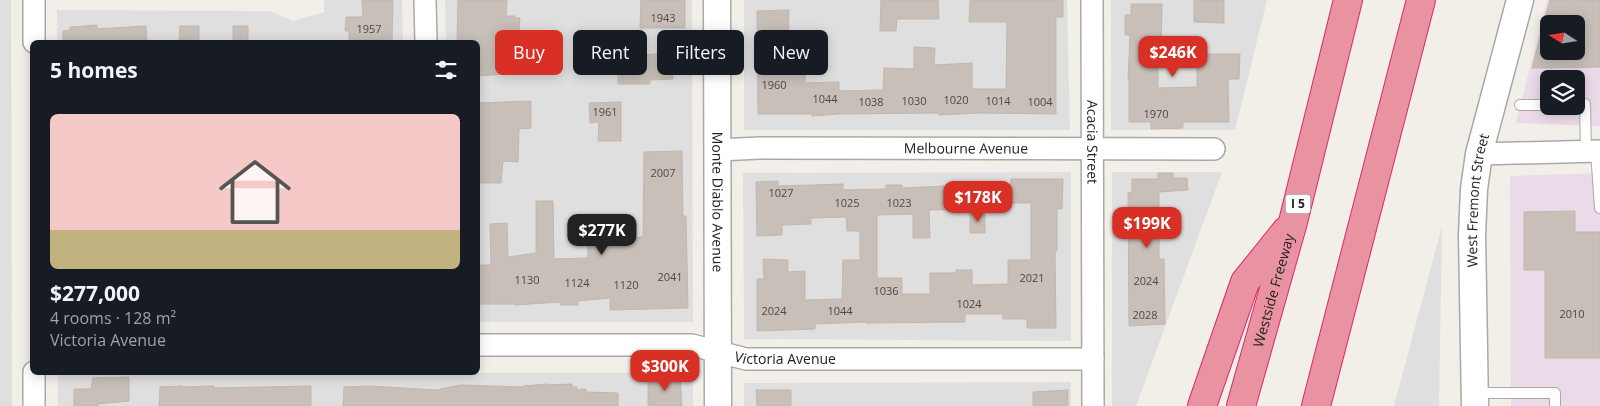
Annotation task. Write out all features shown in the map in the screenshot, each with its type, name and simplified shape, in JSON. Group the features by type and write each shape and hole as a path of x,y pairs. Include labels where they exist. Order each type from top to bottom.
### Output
{"highway":[{"name":"Westside Freeway","path":"1241,406 1293,222 1348,0"},
{"path":"1316,406 1421,0"},
{"path":"1202,406 1245,282 1293,222"}],"street":[{"path":"34,0 34,40"},
{"path":"425,0 426,40"},
{"name":"Monte Diablo Avenue","path":"718,0 718,406"},
{"name":"Acacia Street","path":"1092,0 1093,406"},
{"name":"West Fremont Street","path":"1475,400 1472,235 1474,189 1479,154 1520,0"},
{"name":"Melbourne Avenue","path":"718,150 760,148 1214,149"},
{"path":"1479,154 1594,151"},
{"name":"Victoria Avenue","path":"480,345 692,345 746,359 1093,359"},
{"path":"34,375 34,406"}],"lane":[{"path":"1520,105 1540,104"},
{"path":"1585,104 1594,151 1600,208"},
{"path":"1475,400 1555,393 1555,406"}],"shaded area":[{"path":"0,0 11,0 12,406 0,406"},
{"path":"324,0 402,0 403,40 57,40 57,10 270,11 293,21 324,12"},
{"path":"445,0 692,0 692,30 657,30 657,75 692,75 693,322 480,322 480,40 446,40"},
{"path":"744,0 1067,0 1070,130 744,130"},
{"path":"1111,0 1267,0 1235,130 1111,130"},
{"path":"1547,0 1600,0 1600,126 1516,123 1540,28 1540,60 1585,60 1585,15 1543,15"},
{"path":"1071,172 1071,341 744,339 743,173"},
{"path":"1112,172 1222,172 1136,406 1112,406"},
{"path":"1600,173 1600,406 1511,406 1510,176"},
{"path":"1442,226 1439,406 1394,406"},
{"path":"693,373 693,406 58,406 58,375"},
{"path":"1071,382 1071,406 744,406 744,383"}],"building":[{"path":"362,0 393,0 392,40 349,40 349,31 345,31 346,17 363,17"},
{"path":"458,0 507,0 506,16 520,18 519,30 495,30 495,75 480,76 480,40 457,40"},
{"path":"641,0 685,0 685,28 640,28"},
{"path":"881,0 938,0 939,19 897,19 896,31 880,31"},
{"path":"970,0 1063,0 1063,17 1056,17 1056,114 979,113 939,115 939,113 812,116 812,114 758,114 758,75 805,75 805,83 839,82 839,91 883,90 884,68 914,69 914,47 935,48 934,65 972,63 972,89 1006,89 1007,22 969,22"},
{"path":"1194,0 1224,0 1224,23 1194,22"},
{"path":"1550,0 1600,0 1600,67 1532,68 1540,38 1540,60 1585,60 1585,15 1546,15"},
{"path":"1131,4 1162,4 1161,58 1158,58 1158,88 1197,87 1197,54 1240,54 1239,79 1228,79 1229,122 1183,122 1183,128 1151,129 1151,122 1129,122 1130,35 1125,35 1125,15 1131,15"},
{"path":"789,10 788,30 757,30 757,11"},
{"path":"97,25 97,29 146,26 147,40 63,40 63,31 70,30 70,27"},
{"path":"180,26 199,26 199,40 179,40"},
{"path":"233,26 248,26 248,40 233,40"},
{"path":"657,54 657,75 673,75 673,79 650,80 650,84 618,84 618,75 647,75 647,55"},
{"path":"531,101 531,128 519,129 518,162 503,161 501,183 480,183 480,103"},
{"path":"621,102 621,141 598,141 599,122 590,123 589,103"},
{"path":"682,151 683,216 686,216 688,308 610,310 610,298 578,301 578,305 560,305 560,302 515,305 480,304 480,265 491,265 490,224 507,223 508,257 536,253 536,201 553,201 554,259 588,258 588,243 629,242 629,238 643,237 644,152"},
{"path":"1158,173 1173,173 1173,178 1187,178 1188,190 1159,192 1159,259 1164,259 1165,324 1129,326 1128,193 1132,192 1132,179 1158,179"},
{"path":"1011,179 1063,179 1062,209 1057,209 1057,251 1055,251 1056,328 1027,328 1027,319 1003,319 1003,314 965,314 965,322 815,324 815,329 757,331 757,279 764,279 763,259 788,260 788,272 805,271 805,300 842,299 843,260 860,260 860,231 847,231 846,217 811,218 811,224 782,225 782,235 757,236 756,182 778,181 778,186 843,184 843,190 886,189 886,185 902,185 902,188 970,185 970,209 929,210 930,238 913,238 913,214 877,215 877,278 902,278 902,294 930,294 930,273 956,273 956,270 972,270 972,285 1008,284 1008,260 1031,260 1031,203 1010,203"},
{"path":"1575,211 1575,232 1600,232 1600,358 1545,358 1545,270 1524,270 1524,212"},
{"path":"985,212 985,233 970,233 970,213"},
{"path":"129,377 129,401 98,404 98,406 74,406 74,389 91,389 93,378"},
{"path":"680,377 682,406 648,406 648,379"},
{"path":"572,384 572,387 577,387 576,390 586,389 586,392 618,393 618,406 343,406 344,387 369,386 436,390 460,385 523,387"},
{"path":"214,386 214,388 311,386 311,406 159,406 160,387"},
{"path":"756,390 791,390 791,406 757,406"},
{"path":"1068,390 1068,406 1033,406 1033,392"}]}
